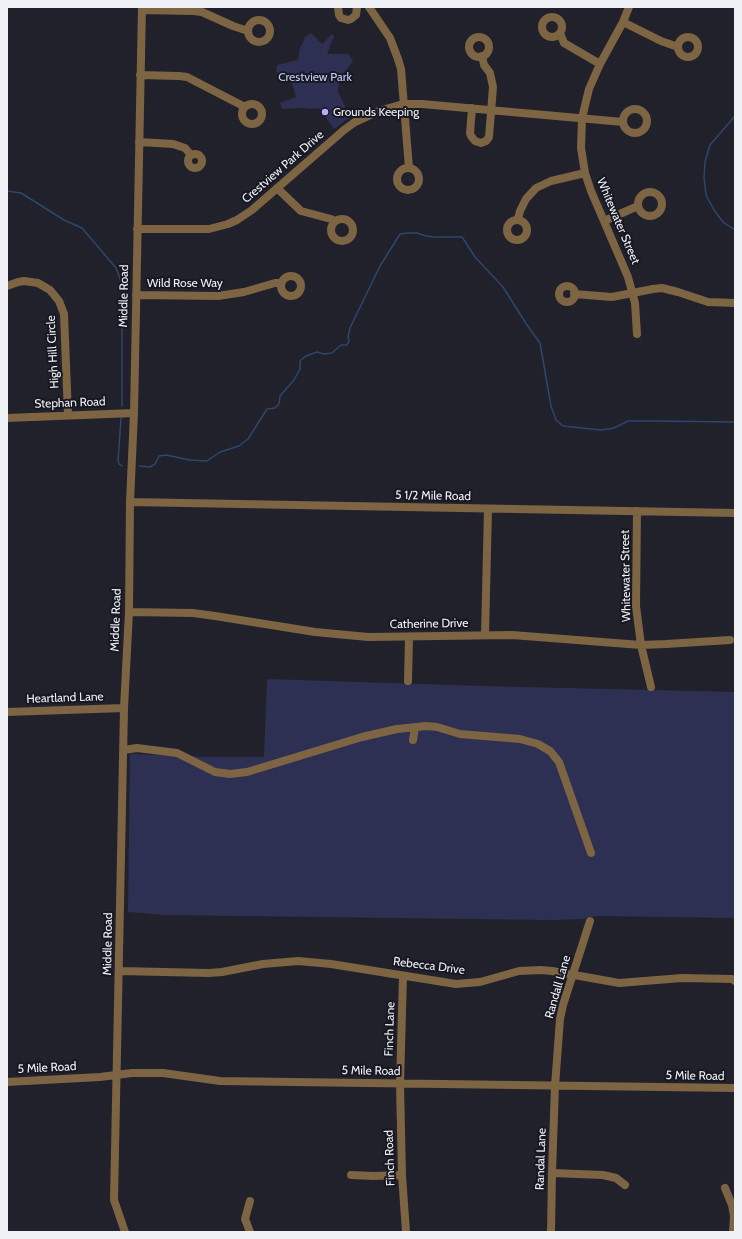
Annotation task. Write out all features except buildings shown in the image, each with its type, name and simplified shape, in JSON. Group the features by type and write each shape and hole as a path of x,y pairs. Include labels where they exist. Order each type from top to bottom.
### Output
{"street":[{"path":"338,7 341,18 348,20 354,18 357,7"},
{"path":"369,7 390,38 395,48 401,69 408,168"},
{"name":"Whitewater Street","path":"629,7 589,89 582,118 581,148 585,172 591,191 623,262 633,293 637,334"},
{"path":"142,8 202,12 248,31"},
{"name":"Middle Road","path":"125,1232 114,1200 124,708 134,413 142,8"},
{"path":"623,22 661,41 678,47"},
{"path":"560,33 564,43 600,64"},
{"path":"472,108 470,133 473,139 478,143 484,143 489,137 493,87 492,79 482,56"},
{"path":"140,75 186,77 245,107"},
{"name":"Crestview Park Drive","path":"137,228 209,229 228,224 245,215 355,122 379,111 403,104 472,108 623,122"},
{"path":"139,142 173,144 186,148 191,155"},
{"path":"518,219 526,199 536,188 551,181 585,172"},
{"path":"277,188 301,211 335,221"},
{"path":"604,221 638,206"},
{"name":"High Hill Circle","path":"7,286 24,281 38,283 50,290 59,301 64,314 68,415"},
{"name":"Wild Rose Way","path":"136,295 218,296 244,292 275,283 281,283"},
{"path":"574,294 612,297 662,288 708,302 735,303"},
{"name":"Stephan Road","path":"7,418 134,413"},
{"name":"5 1/2 Mile Road","path":"130,502 488,509 638,510 735,513"},
{"path":"485,635 488,509"},
{"name":"Whitewater Street","path":"638,510 636,606 641,644 651,687"},
{"name":"Catherine Drive","path":"128,612 193,613 340,635 368,637 485,635 547,637 641,644 730,640"},
{"path":"408,681 409,637"},
{"name":"Heartland Lane","path":"7,712 124,708"},
{"path":"413,740 415,727"},
{"path":"124,750 137,748 177,753 216,772 230,774 247,772 362,737 397,729 437,727 460,734 520,739 538,744 550,751 559,762 591,854"},
{"name":"Randall Lane","path":"555,1086 560,1019 563,1005 590,921"},
{"name":"Rebecca Drive","path":"119,971 209,973 263,964 298,961 331,964 449,983 468,984 530,970 552,971 619,983 673,979 732,979 735,981"},
{"name":"Finch Lane","path":"400,1084 403,976"},
{"name":"5 Mile Road","path":"7,1082 132,1073 163,1073 220,1081 735,1088"},
{"name":"Finch Road","path":"400,1084 402,1175 406,1232"},
{"name":"Randal Lane","path":"551,1232 555,1086"},
{"path":"552,1174 603,1174 616,1178 625,1185"},
{"path":"351,1175 402,1175"},
{"path":"725,1188 732,1205 734,1232"},
{"path":"250,1201 245,1219 250,1232"}],"green space":[{"name":"Crestview Park","path":"311,33 322,44 332,34 334,36 327,54 348,54 353,61 339,79 338,92 350,117 334,129 319,108 282,109 280,103 296,97 292,83 276,72 277,65 298,60 300,47 305,37"},
{"path":"267,679 735,692 735,918 597,916 588,917 585,919 550,920 165,915 128,912 130,754 208,757 264,757"}],"waterway":[{"path":"735,116 710,145 705,162 704,178 706,195 714,210 723,222 735,230"},
{"path":"7,191 21,193 64,220 82,228 116,268 120,278 122,290 122,406"},
{"path":"139,466 150,467 155,464 159,456 166,455 190,460 207,461 220,452 239,446 248,439 267,409 275,408 279,404 280,396 294,380 300,369 300,361 306,356 317,352 324,354 332,353 341,345 347,345 349,341 348,337 350,328 380,266 400,234 408,233 417,233 434,237 462,237 475,257 503,287 540,343 551,406 556,420 563,426 601,430 614,428 628,421 735,422"},
{"path":"121,418 118,461 122,466"}],"place":[{"name":"Grounds Keeping","path":"325,112"}]}
